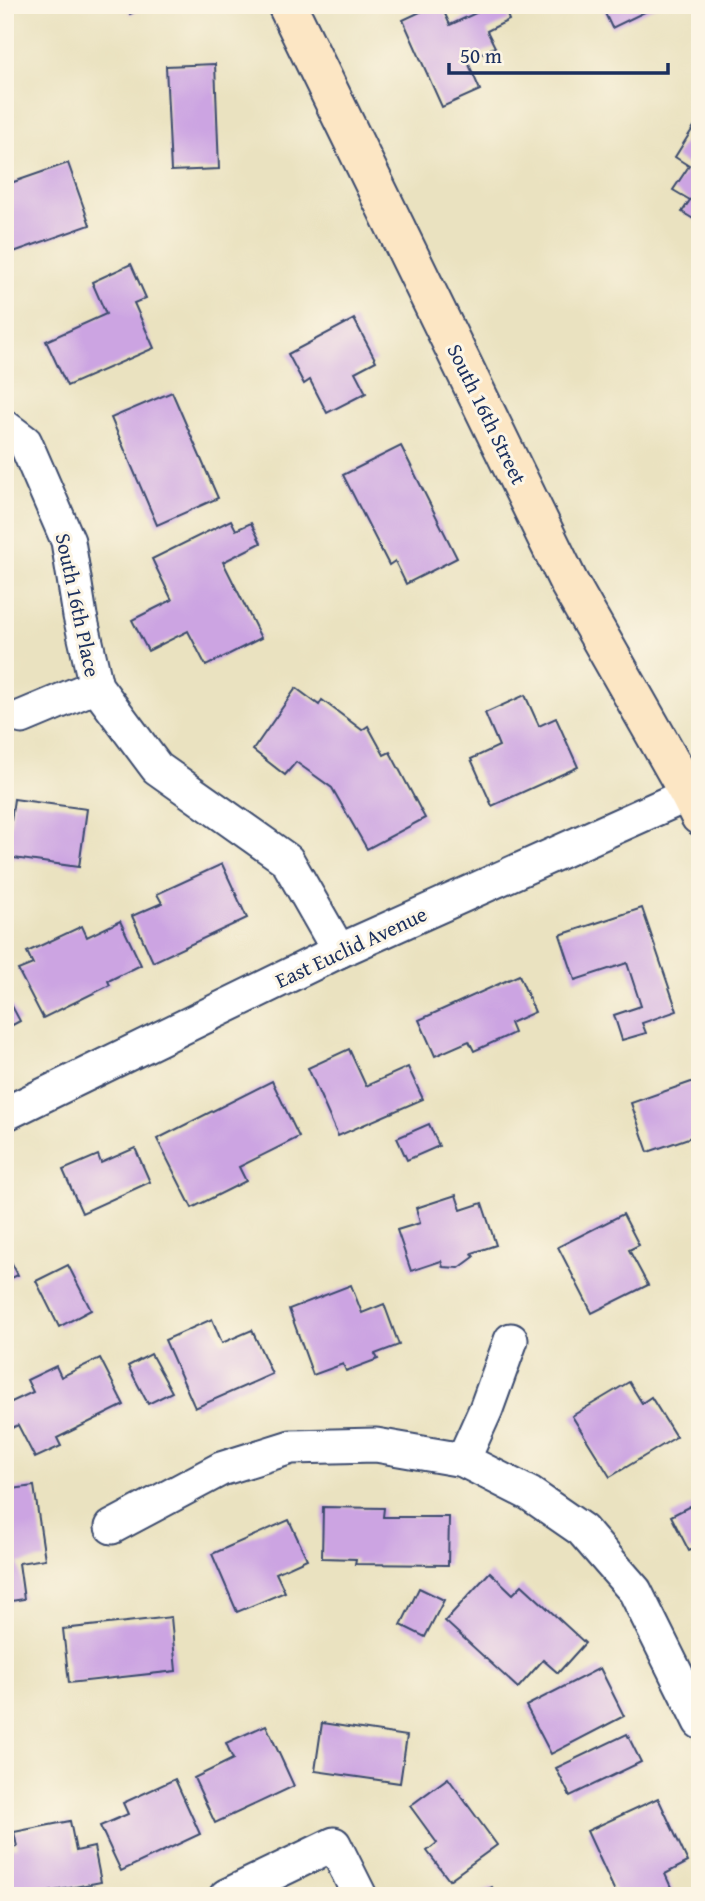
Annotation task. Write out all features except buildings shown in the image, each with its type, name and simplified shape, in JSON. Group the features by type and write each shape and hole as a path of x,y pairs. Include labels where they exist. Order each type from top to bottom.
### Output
{"main road":[{"name":"South 16th Street","path":"287,5 569,583 696,799"}],"street":[{"name":"South 16th Place","path":"5,427 25,442 68,541 80,617 96,686 157,768 288,860 339,951"},
{"path":"22,717 96,686"},
{"name":"East Euclid Avenue","path":"5,1114 339,951 696,799"},
{"path":"463,1460 486,1409 511,1340"},
{"path":"112,1527 222,1469 291,1447 376,1445 463,1460 530,1494 582,1530 635,1591 700,1722"},
{"path":"226,1896 334,1843 360,1896"}]}
